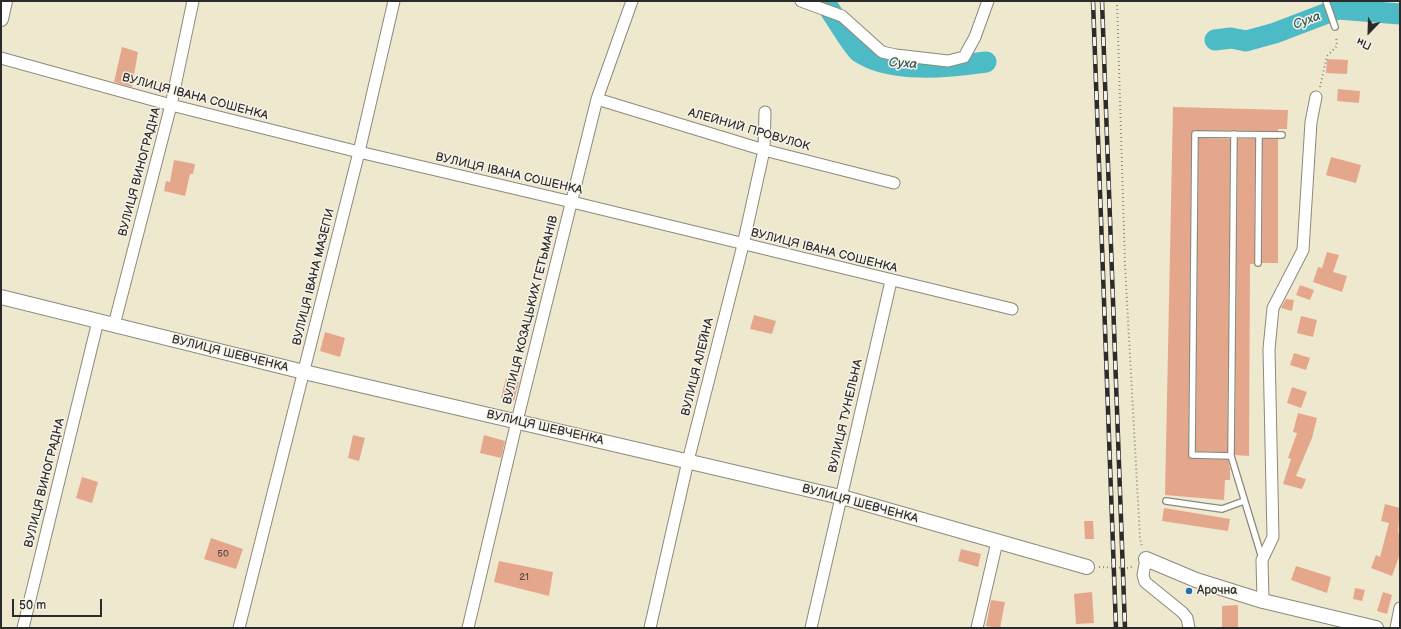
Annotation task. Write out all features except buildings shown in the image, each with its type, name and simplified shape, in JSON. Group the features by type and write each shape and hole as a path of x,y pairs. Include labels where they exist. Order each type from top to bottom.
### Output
{"street":[{"path":"1,19 5,1"},
{"name":"ВУЛИЦЯ ВИНОГРАДНА","path":"114,325 171,105 193,1"},
{"name":"ВУЛИЦЯ ІВАНА МАЗЕПИ","path":"239,628 359,152 394,1"},
{"name":"ВУЛИЦЯ КОЗАЦЬКИХ ГЕТЬМАНІВ","path":"468,628 517,421 597,99 632,1"},
{"path":"801,1 842,16 882,52 896,56 948,61 964,57 975,37 988,1"},
{"name":"ВУЛИЦЯ ІВАНА СОШЕНКА","path":"1,58 171,105 359,152 1012,309"},
{"path":"1263,601 1262,560 1273,537 1269,350 1273,308 1303,250 1310,122 1316,97"},
{"name":"АЛЕЙНИЙ ПРОВУЛОК","path":"597,99 764,150 894,183"},
{"name":"ВУЛИЦЯ АЛЕЙНА","path":"650,628 688,461 743,245 764,150 765,112"},
{"name":"ВУЛИЦЯ ТУНЕЛЬНА","path":"811,628 891,281"},
{"name":"ВУЛИЦЯ ШЕВЧЕНКА","path":"1,297 304,372 841,498 1087,567"},
{"name":"ВУЛИЦЯ ВИНОГРАДНА","path":"23,628 98,321"},
{"path":"977,628 997,542"},
{"path":"1189,628 1187,618 1182,612 1145,582 1142,575 1146,559 1196,580 1263,601 1376,628"},
{"path":"1396,628 1400,608"}],"lane":[{"path":"1327,4 1335,27"},
{"path":"1231,456 1192,456 1195,134 1282,135"},
{"path":"1234,134 1231,456 1262,560"},
{"path":"1258,263 1259,135"},
{"path":"1166,501 1222,509 1244,501"}],"path":[{"path":"1087,567 1130,568 1146,559 1140,538 1125,265 1117,1"},
{"path":"1316,97 1327,56 1337,46 1335,27"}],"waterway":[{"name":"Суха","path":"824,1 856,49 872,59 887,64 921,67 955,66 986,62"},
{"name":"Суха","path":"1215,40 1231,38 1246,41 1275,33 1338,9 1400,14"}],"railway":[{"path":"1093,1 1116,628"},
{"path":"1102,1 1125,628"}],"place":[{"name":"Арочна","path":"1189,591"}]}
